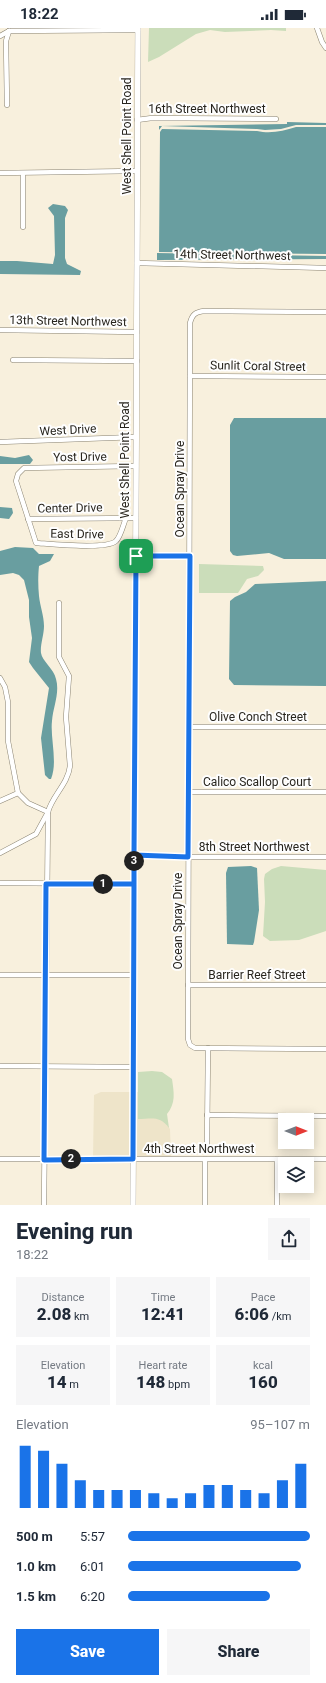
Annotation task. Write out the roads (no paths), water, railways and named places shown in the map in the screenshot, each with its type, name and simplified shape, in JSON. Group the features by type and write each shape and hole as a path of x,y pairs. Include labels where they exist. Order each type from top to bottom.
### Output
{"street":[{"path":"317,28 326,48"},
{"path":"0,36 7,29 138,29"},
{"path":"7,29 7,105"},
{"name":"West Shell Point Road","path":"133,1205 138,29"},
{"name":"16th Street Northwest","path":"138,120 152,118 276,119"},
{"path":"0,173 23,174 137,171"},
{"path":"23,174 23,227"},
{"name":"14th Street Northwest","path":"137,263 326,268"},
{"name":"Ocean Spray Drive","path":"326,312 197,312 192,316 190,323 188,857 188,1039 190,1045 195,1048 326,1049"},
{"name":"13th Street Northwest","path":"0,330 137,332"},
{"path":"13,360 137,361"},
{"name":"Sunlit Coral Street","path":"190,376 326,377"},
{"name":"West Drive","path":"0,442 136,437"},
{"name":"Yost Drive","path":"28,519 16,481 18,474 24,468 136,466"},
{"name":"East Drive","path":"28,519 36,543 108,545 116,540 126,518"},
{"name":"Center Drive","path":"28,519 136,518"},
{"path":"136,556 190,556"},
{"path":"0,853 36,834 69,773 70,766 66,717 70,676 59,656 59,603"},
{"path":"0,678 5,687 8,702 8,741 18,793 28,803 48,812"},
{"name":"Olive Conch Street","path":"189,727 326,727"},
{"name":"Calico Scallop Court","path":"189,792 326,792"},
{"path":"0,801 18,793"},
{"path":"44,1205 46,884 48,812"},
{"name":"8th Street Northwest","path":"134,855 188,857 326,857"},
{"path":"0,882 46,884 134,884"},
{"path":"0,975 134,975"},
{"name":"Barrier Reef Street","path":"188,985 326,985"},
{"path":"207,1146 208,1048"},
{"path":"0,1066 133,1067"},
{"path":"207,1115 326,1116"},
{"name":"4th Street Northwest","path":"0,1159 326,1159"},
{"path":"205,1159 205,1205"},
{"path":"277,1159 277,1205"}],"water":[{"path":"287,122 326,123 326,125 296,125 281,129 265,130 162,126 159,130 159,126 287,124"},
{"path":"296,127 326,127 326,254 159,252 160,132 162,129 272,132"},
{"path":"53,204 65,206 68,210 65,218 65,258 67,264 81,271 80,275 0,274 0,261 53,264 55,255 54,216 48,208"},
{"path":"157,253 326,256 326,259 157,260"},
{"path":"234,418 326,418 326,559 284,559 269,553 237,556 233,555 230,551 230,425"},
{"path":"29,455 33,460 30,464 0,464 0,456 15,458"},
{"path":"0,507 12,508 13,513 9,519 0,518"},
{"path":"15,547 33,548 39,554 54,554 50,561 39,566 38,577 39,596 44,626 41,653 43,659 55,675 57,684 57,695 52,721 54,765 51,779 45,775 41,738 49,688 29,662 32,638 29,617 29,600 24,580 19,575 13,573 0,575 0,551"},
{"path":"326,581 326,686 234,685 229,679 230,601 246,592 255,584"},
{"path":"251,866 257,868 259,910 254,942 253,945 227,944 226,873 228,867"}]}
